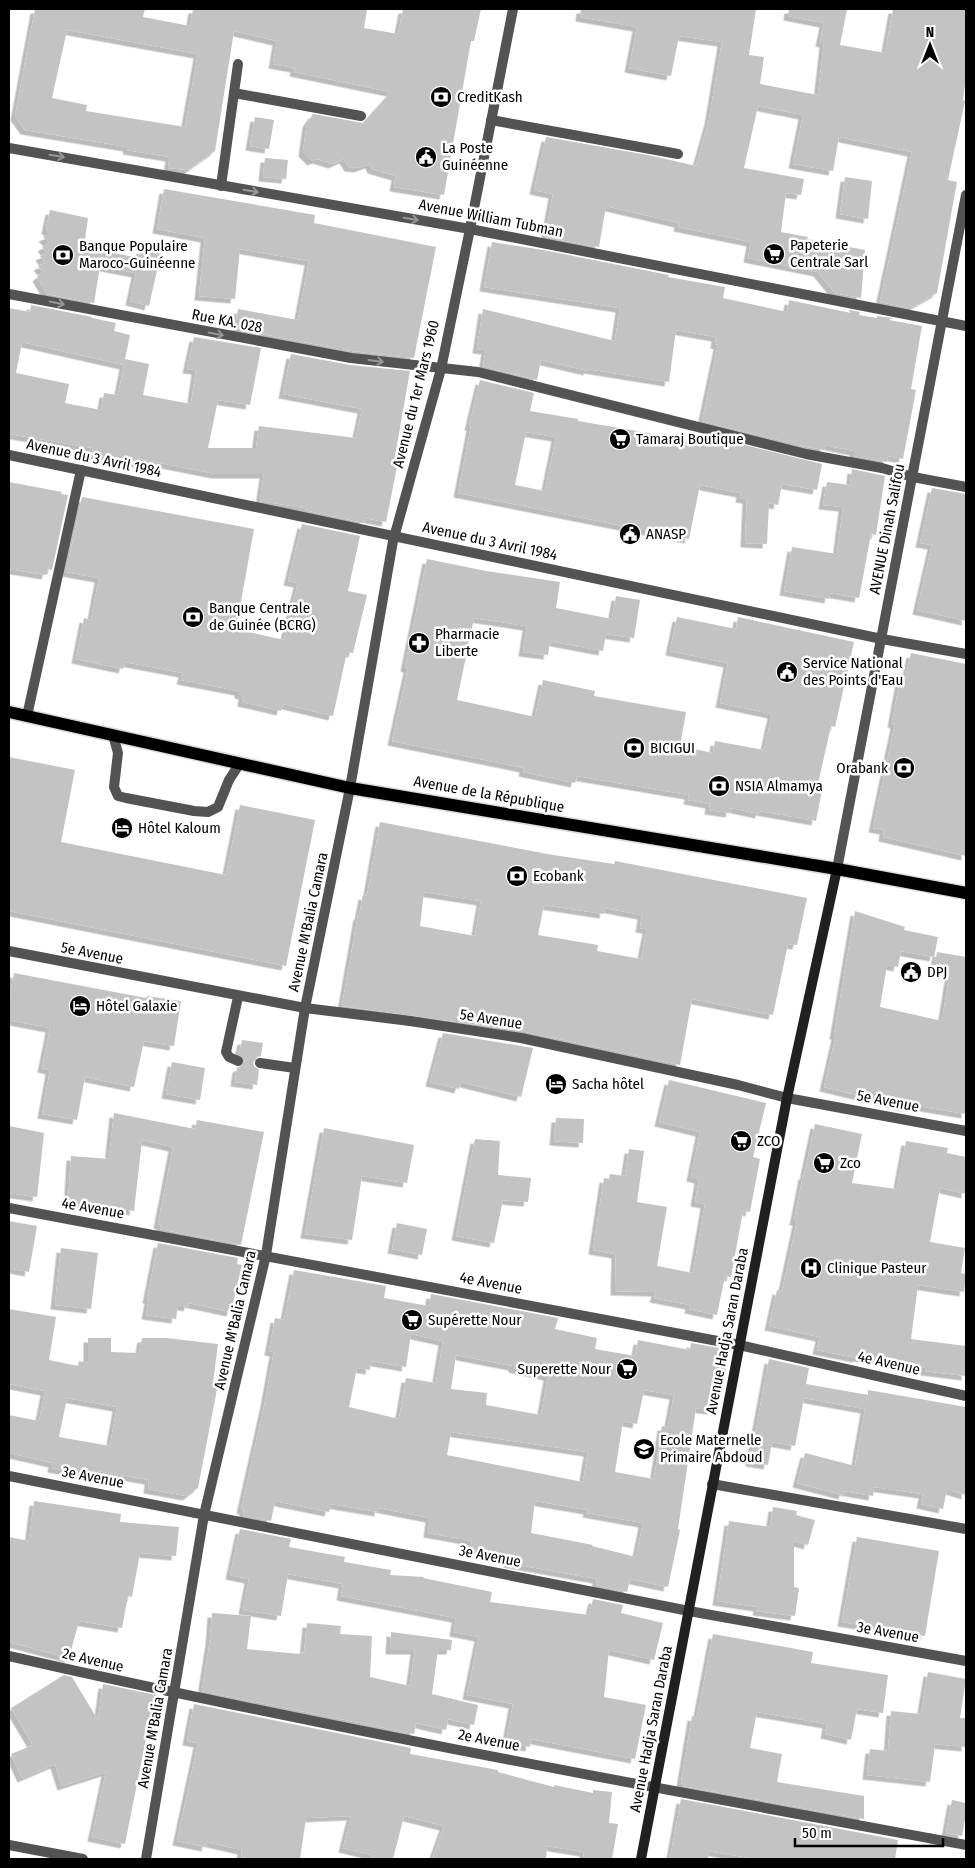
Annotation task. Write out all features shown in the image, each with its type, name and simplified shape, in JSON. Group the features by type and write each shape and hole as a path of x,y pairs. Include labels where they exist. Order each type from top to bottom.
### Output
{"main road":[{"name":"Avenue de la République","path":"9,712 350,788 837,869 966,893"},
{"name":"Avenue Hadja Saran Daraba","path":"641,1859 787,1098 837,869"}],"street":[{"name":"Avenue du 1er Mars 1960","path":"350,788 394,536 441,369 512,9"},
{"path":"221,186 238,64"},
{"path":"234,93 361,116"},
{"path":"491,120 678,154"},
{"name":"Avenue William Tubman","path":"9,148 470,229 966,326"},
{"name":"AVENUE Dinah Salifou","path":"837,869 966,195"},
{"name":"Rue KA. 028","path":"9,294 351,358 478,372 806,454 882,468 913,477 966,487"},
{"name":"Avenue du 3 Avril 1984","path":"9,455 882,639 966,654"},
{"path":"27,716 81,470"},
{"path":"114,735 118,753 114,787 118,796 126,798 208,812 218,807 229,780 240,763"},
{"name":"Avenue M'Balia Camara","path":"146,1859 204,1515 266,1255 305,1008 350,788"},
{"name":"5e Avenue","path":"9,951 305,1008 410,1021 521,1038 738,1085 787,1098 966,1131"},
{"path":"238,996 226,1052 229,1057 238,1061"},
{"path":"260,1063 295,1068"},
{"name":"4e Avenue","path":"9,1208 740,1345 966,1396"},
{"name":"3e Avenue","path":"9,1476 689,1611 966,1661"},
{"path":"712,1484 966,1529"},
{"name":"2e Avenue","path":"9,1656 174,1693 655,1788 966,1845"},
{"path":"9,1845 83,1859"}],"building":[{"path":"35,9 145,9 143,17 190,26 193,9 367,9 364,28 398,34 403,9 481,9 474,41 471,41 444,195 394,187 396,176 372,169 370,164 358,168 349,167 344,159 333,164 317,159 312,161 303,152 307,123 313,114 363,123 391,92 294,72 295,68 273,64 277,41 234,31 215,151 188,170 168,168 170,157 127,150 128,147 25,130 15,116","holes":["67,30 198,54 185,127 86,111 87,105 52,98"]},
{"path":"581,9 756,9 749,55 764,57 760,84 818,95 824,43 820,42 824,23 788,16 789,9 847,9 840,45 885,53 893,9 966,9 966,78 963,100 965,101 948,180 957,182 937,293 910,308 880,302 912,152 839,137 833,171 793,164 803,115 758,106 744,168 804,179 801,195 786,193 781,232 865,250 861,298 835,293 818,272 748,258 751,242 678,227 679,223 606,206 599,247 545,237 553,194 534,190 546,137 653,156 696,166 709,120 722,42 679,36 671,76 629,68 637,27 580,17"},
{"path":"255,117 274,120 269,149 250,146"},
{"path":"265,158 288,160 286,179 263,177"},
{"path":"845,177 872,181 868,219 840,214"},
{"path":"164,189 315,215 314,223 436,247 414,358 352,351 235,329 238,309 298,320 309,261 240,249 235,299 199,296 205,238 157,229"},
{"name":"Banque Populaire Maroco-Guinéenne","path":"50,210 88,218 84,247 139,258 141,249 161,253 149,306 130,301 136,273 100,266 94,303 47,294 37,277 43,272 38,266 45,263 40,256 47,253 42,247 49,243 43,237 51,234 46,229"},
{"path":"492,242 543,250 669,275 668,277 725,287 723,298 787,312 789,300 851,313 848,310 860,312 859,315 892,318 889,320 922,326 911,389 916,390 903,459 888,456 887,462 854,456 854,451 825,445 824,450 807,447 702,421 718,345 715,344 716,337 676,330 669,382 588,369 588,371 541,360 537,380 483,366 486,350 477,349 483,309 615,341 620,308 484,287"},
{"path":"31,305 116,323 114,331 130,335 125,359 149,364 143,395 191,404 196,370 187,369 194,337 261,348 250,405 218,400 208,448 256,448 259,426 356,438 362,409 283,394 291,354 350,365 410,371 395,456 399,457 386,522 365,518 364,523 305,510 305,508 260,501 264,474 216,474 140,459 139,463 92,454 93,448 9,434 9,308 30,312","holes":["22,342 124,365 118,395 104,393 101,410 65,403 69,384 16,373"]},
{"path":"480,380 534,393 530,411 696,441 696,437 699,438 700,434 822,464 817,490 782,484 778,505 769,503 767,544 745,543 747,499 740,498 741,493 700,485 689,539 458,493 471,426 469,426","holes":["526,432 556,437 545,491 515,485"]},
{"path":"852,469 885,476 876,535 871,534 859,598 830,593 829,599 784,591 792,547 837,554 843,507 823,505 827,482 850,485"},
{"path":"9,482 62,492 61,494 68,495 52,570 48,569 46,575 9,569"},
{"path":"932,488 966,494 966,621 917,610 932,545 920,543"},
{"path":"82,497 254,529 236,629 284,640 298,583 288,581 302,524 360,536 348,591 367,595 353,653 347,652 333,716 283,704 281,711 242,702 243,695 239,694 239,691 181,680 183,673 125,662 123,669 76,659 84,618 91,620 99,578 66,572"},
{"path":"427,559 486,571 560,582 556,608 612,619 616,596 640,600 634,638 606,634 603,651 550,641 548,655 523,652 527,626 474,618 457,700 535,717 543,680 595,691 594,696 686,712 680,746 713,753 715,741 764,750 772,714 720,703 728,663 670,651 677,617 736,629 738,617 854,642 835,727 831,726 818,784 823,785 816,821 760,811 760,814 731,808 730,813 709,810 710,804 688,800 689,795 577,776 575,783 523,772 524,768 392,741 408,668 405,667"},
{"path":"911,653 966,664 966,856 883,837 884,830 873,828 895,724 892,723 900,679 905,680"},
{"path":"9,757 75,770 61,842 226,875 240,805 315,820 286,966 9,911"},
{"path":"380,822 553,855 614,864 615,861 807,898 797,945 788,944 773,1015 692,999 680,1065 522,1031 342,1006 358,915 363,895 367,896","holes":["424,892 481,901 475,936 420,926","544,905 604,914 605,908 642,915 640,928 647,929 641,959 597,951 598,945 538,935"]},
{"path":"855,911 905,927 904,930 938,937 934,957 901,951 898,967 887,965 880,1007 942,1021 950,971 934,969 937,952 966,957 966,1114 907,1104 906,1107 824,1087 836,1035 834,1035"},
{"path":"14,973 146,998 147,996 181,1001 174,1046 144,1041 134,1087 85,1077 77,1120 42,1114 50,1070 42,1068 50,1028 9,1020 9,1001"},
{"path":"443,1033 533,1048 521,1097 461,1082 459,1089 430,1082"},
{"path":"242,1040 263,1043 261,1056 257,1057 253,1062 254,1066 259,1070 257,1085 235,1082 237,1068 242,1066 245,1061 239,1054"},
{"path":"172,1062 205,1068 200,1100 166,1094"},
{"path":"669,1080 766,1103 753,1157 760,1159 750,1212 743,1211 731,1277 725,1276 717,1315 689,1309 690,1305 654,1298 656,1292 615,1291 616,1254 593,1250 604,1178 609,1179 610,1174 625,1176 629,1149 644,1151 637,1202 667,1207 657,1266 693,1273 705,1204 695,1202 699,1179 691,1177 700,1132 659,1122"},
{"path":"114,1113 195,1129 197,1120 264,1132 241,1245 160,1229 161,1225 158,1224 173,1147 142,1140 134,1211 112,1207 68,1204 71,1156 109,1159"},
{"path":"556,1118 584,1119 583,1143 554,1141"},
{"path":"815,1124 862,1134 852,1183 897,1189 906,1141 948,1148 947,1153 966,1157 966,1194 940,1188 930,1242 965,1248 961,1273 966,1274 964,1292 918,1285 911,1339 966,1346 966,1376 925,1371 925,1368 817,1350 820,1337 769,1326 777,1290 782,1291 797,1221 794,1221 803,1175"},
{"path":"9,1126 44,1133 37,1197 9,1193"},
{"path":"324,1128 414,1145 407,1183 362,1176 352,1240 305,1234"},
{"path":"475,1139 500,1141 498,1175 531,1178 528,1202 503,1200 494,1243 456,1236"},
{"path":"9,1221 37,1226 29,1272 9,1268"},
{"path":"397,1223 427,1229 422,1255 392,1249"},
{"path":"158,1243 238,1258 237,1264 242,1265 231,1312 189,1303 188,1307 178,1305 176,1319 146,1315 149,1299 147,1299"},
{"path":"61,1248 98,1253 91,1309 55,1305"},
{"path":"294,1270 386,1286 384,1298 429,1306 431,1294 558,1318 555,1329 597,1338 595,1349 635,1356 638,1340 690,1350 691,1343 730,1350 718,1407 711,1410 696,1408 678,1529 680,1530 668,1587 630,1579 627,1592 596,1585 597,1579 508,1563 509,1559 470,1553 472,1541 428,1533 430,1518 379,1508 379,1512 331,1504 329,1512 275,1501 271,1521 243,1515 244,1510 241,1509 274,1352 269,1351 275,1318 284,1320","holes":["411,1334 443,1341 436,1383 406,1378 399,1419 349,1407 357,1368 370,1370 371,1361 406,1367","456,1355 513,1366 513,1368 548,1376 541,1415 486,1405 487,1393 451,1389","644,1390 674,1395 668,1427 662,1426 654,1479 615,1472 623,1421 637,1424","451,1432 588,1452 583,1482 447,1455","535,1501 588,1510 587,1513 643,1523 636,1557 593,1545 531,1533"]},
{"path":"9,1309 56,1317 49,1360 78,1366 79,1361 88,1363 88,1338 111,1338 111,1352 139,1353 142,1338 166,1338 218,1344 213,1383 218,1384 198,1488 187,1496 148,1489 149,1480 92,1470 91,1475 52,1468 53,1463 9,1453 9,1415 39,1421 45,1391 9,1384","holes":["67,1398 117,1407 110,1446 59,1437"]},
{"path":"769,1359 809,1368 806,1384 868,1395 868,1390 966,1407 966,1495 947,1489 943,1509 921,1504 923,1494 874,1487 873,1496 844,1491 843,1495 797,1483 805,1453 855,1466 865,1409 804,1398 795,1446 772,1442 768,1465 750,1462"},
{"path":"34,1501 121,1514 120,1522 179,1527 176,1556 140,1553 132,1597 128,1596 122,1628 79,1621 69,1658 9,1642 9,1537 29,1541"},
{"path":"773,1507 797,1511 796,1515 815,1520 808,1545 794,1541 794,1587 799,1588 795,1616 757,1611 758,1607 717,1601 729,1521 770,1527"},
{"path":"240,1529 291,1539 289,1547 345,1557 344,1562 391,1570 390,1575 424,1577 492,1592 490,1602 589,1615 593,1599 623,1605 621,1613 663,1623 654,1660 609,1650 604,1697 646,1705 635,1759 531,1739 530,1747 506,1743 513,1704 467,1695 479,1637 454,1632 456,1618 341,1596 343,1584 288,1574 281,1616 243,1610 249,1579 230,1575"},
{"path":"857,1537 939,1551 925,1636 842,1622"},
{"path":"212,1613 251,1616 247,1649 304,1653 307,1623 341,1626 340,1634 372,1636 370,1677 410,1686 415,1650 390,1650 391,1632 452,1640 451,1650 438,1650 432,1694 478,1705 474,1725 448,1719 446,1730 416,1723 414,1734 202,1691"},
{"path":"713,1634 813,1652 811,1663 888,1675 883,1713 857,1709 851,1740 825,1734 827,1724 757,1712 750,1748 782,1754 777,1782 864,1796 864,1819 683,1786 684,1784 681,1783 692,1716 697,1717"},
{"path":"928,1672 966,1679 960,1718 966,1718 966,1747 935,1744 930,1782 867,1775 870,1749 888,1751 891,1711 921,1714"},
{"path":"64,1675 72,1677 98,1720 103,1684 161,1696 157,1730 148,1729 125,1844 92,1837 106,1772 62,1786 55,1764 22,1778 11,1754 33,1745 11,1708"},
{"path":"194,1704 411,1748 410,1754 498,1770 498,1772 554,1787 554,1785 593,1793 593,1790 612,1792 609,1823 618,1824 612,1859 583,1859 584,1852 547,1846 546,1859 432,1859 444,1826 404,1816 393,1859 371,1859 372,1855 343,1848 351,1816 306,1818 300,1859 251,1859 241,1857 242,1850 207,1842 206,1847 177,1841 198,1743 187,1741"},
{"path":"681,1799 898,1840 895,1859 755,1859 709,1851 708,1859 670,1859"},
{"path":"952,1800 966,1803 962,1836 946,1833"}],"place":[{"name":"CreditKash","path":"441,97"},
{"name":"La Poste Guinéenne","path":"426,157"},
{"name":"Papeterie Centrale Sarl","path":"774,254"},
{"name":"Banque Populaire Maroco-Guinéenne","path":"63,255"},
{"name":"Tamaraj Boutique","path":"620,439"},
{"name":"ANASP","path":"630,534"},
{"name":"Banque Centrale de Guinée (BCRG)","path":"193,617"},
{"name":"Pharmacie Liberte","path":"419,643"},
{"name":"Service National des Points d'Eau","path":"787,672"},
{"name":"BICIGUI","path":"634,748"},
{"name":"Orabank","path":"904,768"},
{"name":"NSIA Almamya","path":"719,786"},
{"name":"Hôtel Kaloum","path":"122,828"},
{"name":"Ecobank","path":"517,876"},
{"name":"DPJ","path":"911,972"},
{"name":"Hôtel Galaxie","path":"80,1006"},
{"name":"Sacha hôtel","path":"556,1084"},
{"name":"ZCO","path":"741,1141"},
{"name":"Zco","path":"824,1163"},
{"name":"Clinique Pasteur","path":"811,1268"},
{"name":"Supérette Nour","path":"412,1320"},
{"name":"Superette Nour","path":"627,1369"},
{"name":"Ecole Maternelle Primaire Abdoud","path":"644,1449"}]}
